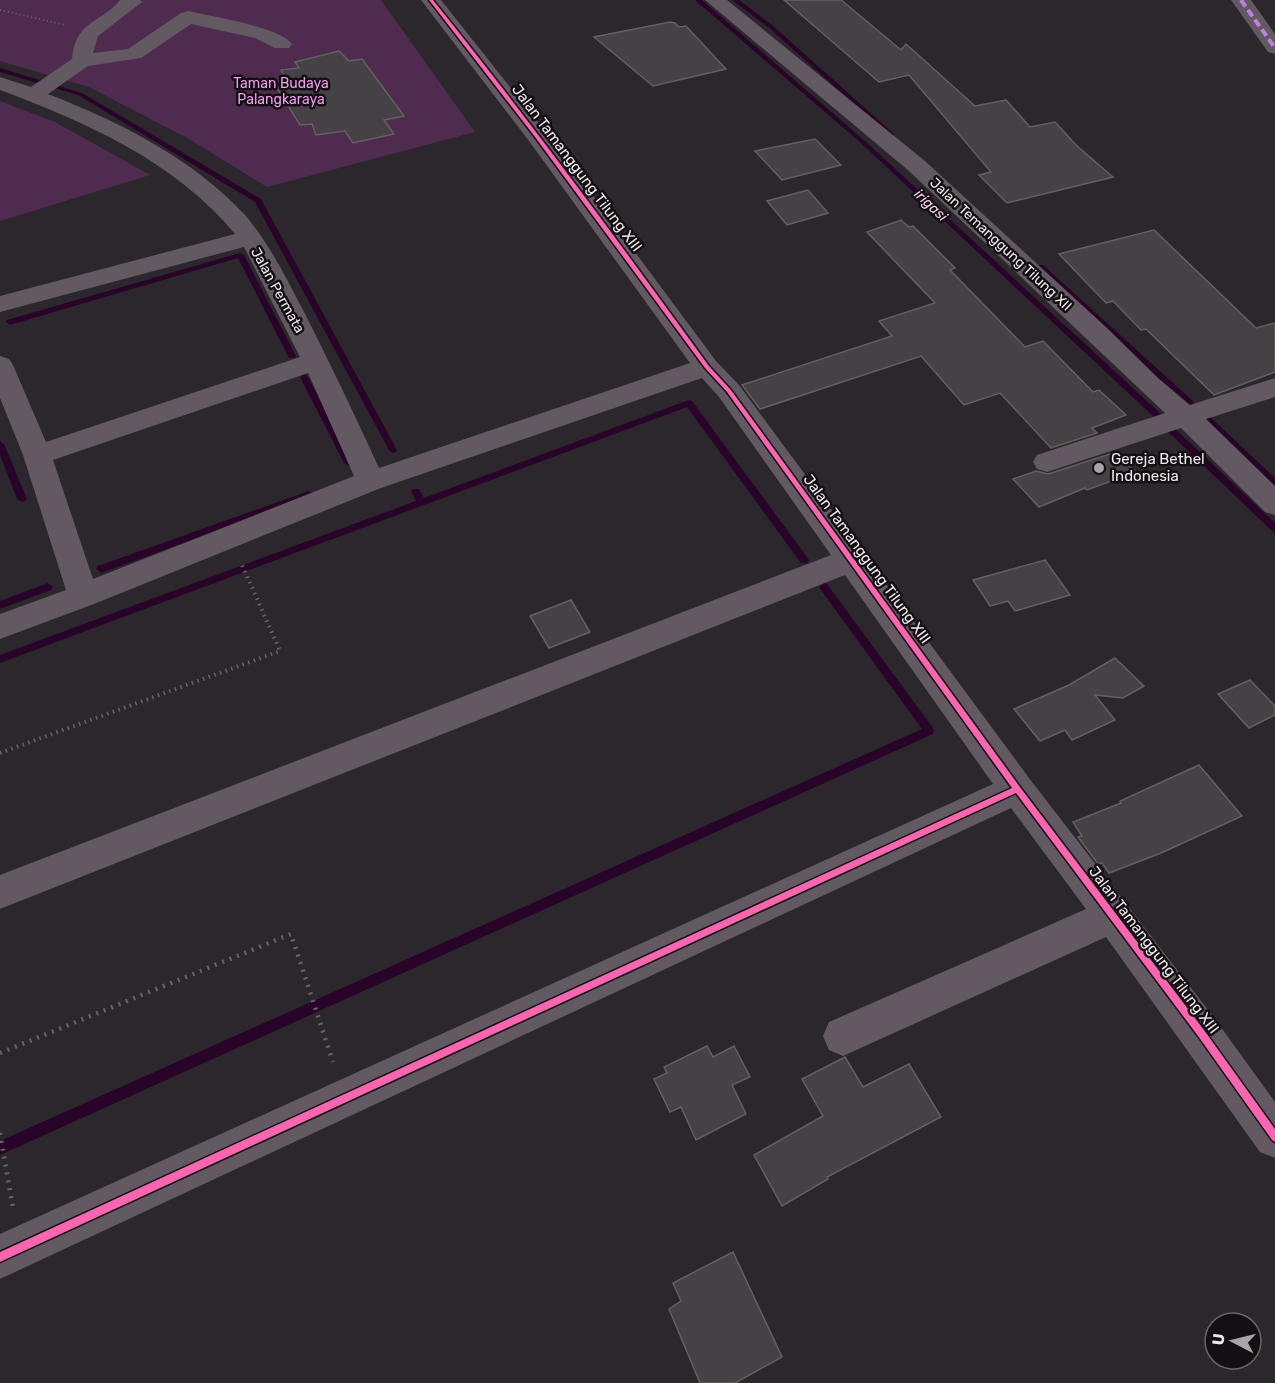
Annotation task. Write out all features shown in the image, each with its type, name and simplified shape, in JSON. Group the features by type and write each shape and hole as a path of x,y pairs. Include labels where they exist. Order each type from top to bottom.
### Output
{"street":[{"name":"Jalan Tamanggung Tilung XIII","path":"431,0 577,188 707,368 729,391 1017,789 1275,1137"},
{"name":"Jalan Temanggung Tilung XII","path":"714,0 780,51 916,166 1098,334 1148,384 1187,417 1275,504"},
{"path":"1241,0 1275,48"},
{"path":"82,62 83,46 92,31 131,1 262,34 282,44"},
{"path":"44,88 82,62 134,54 188,17"},
{"name":"Jalan Permata","path":"0,83 44,88 74,112 139,145 211,197 236,220 262,257 317,362 371,481"},
{"path":"0,304 248,238"},
{"path":"37,455 317,362"},
{"path":"0,365 37,455 82,596"},
{"path":"0,627 371,481 707,368"},
{"path":"1047,462 1275,387"},
{"path":"0,892 851,560"},
{"path":"10,1252 1017,789"},
{"path":"843,1036 1112,916"}],"path":[{"path":"0,10 92,31"},
{"path":"0,753 280,651 230,538"},
{"path":"0,1053 291,934 321,1026"},
{"path":"0,1133 10,1252"}],"green space":[{"name":"Taman Budaya Palangkaraya","path":"0,0 381,0 475,132 267,187 189,139 89,87 0,61"},
{"path":"0,101 55,122 150,175 0,221"}],"building":[{"path":"784,0 841,0 901,50 906,44 975,106 1006,100 1030,127 1055,122 1076,145 1113,177 1007,203 979,175 991,172 909,75 879,82"},
{"path":"670,22 679,27 686,26 726,69 653,86 594,37"},
{"path":"339,51 349,61 362,59 404,116 384,120 394,134 353,143 345,131 316,135 312,124 300,125 277,88 289,85 281,70 299,68 295,62"},
{"path":"815,139 841,165 782,180 755,151"},
{"path":"808,190 828,213 787,225 767,201"},
{"path":"901,220 909,227 913,226 955,268 950,270 1025,347 1043,341 1093,392 1099,390 1126,415 1092,428 1097,433 1051,448 1000,393 964,405 921,356 760,409 742,385 892,336 879,321 935,303 867,232"},
{"path":"1154,230 1256,328 1275,323 1275,372 1214,395 1146,329 1141,330 1113,301 1106,303 1059,254"},
{"path":"1116,452 1136,472 1087,490 1085,488 1039,507 1013,479 1036,471 1048,474"},
{"path":"1045,560 1070,595 1015,611 1008,601 990,606 973,580"},
{"path":"571,600 590,632 549,648 530,616"},
{"path":"1115,658 1144,686 1123,698 1095,695 1115,720 1072,740 1065,730 1040,741 1014,709 1069,685"},
{"path":"1250,680 1275,706 1275,715 1249,728 1218,694"},
{"path":"1199,765 1242,816 1161,853 1109,873 1102,863 1098,864 1078,837 1082,836 1073,822 1121,803 1120,801"},
{"path":"707,1046 713,1057 734,1046 750,1077 732,1085 746,1114 696,1140 681,1107 670,1112 654,1079 667,1073 664,1067"},
{"path":"845,1057 863,1087 909,1064 941,1117 827,1177 828,1179 782,1206 754,1155 823,1116 802,1079"},
{"path":"733,1252 782,1357 735,1383 700,1383 669,1309 681,1301 673,1283"}],"waterway":[{"name":"irigasi","path":"698,0 863,142 1158,416"},
{"name":"irigasi","path":"735,0 770,26 892,135"},
{"path":"0,70 80,94 258,201 393,450"},
{"path":"10,322 240,255 292,356"},
{"name":"irigasi","path":"1040,267 1191,404"},
{"path":"304,377 349,463"},
{"path":"422,502 689,403 804,560"},
{"path":"1203,415 1275,483"},
{"path":"1166,425 1275,529"},
{"path":"0,444 22,499"},
{"path":"416,491 422,502"},
{"path":"101,569 309,494"},
{"path":"0,659 422,502"},
{"path":"0,605 48,587"},
{"path":"0,1148 929,731 824,587"}],"marked path":[{"path":"1241,0 1275,48"}],"cycle path":[{"path":"431,0 537,136 707,367 729,391 1017,789 1201,1033 1275,1137"},
{"path":"0,1257 1017,789"}],"place":[{"name":"Gereja Bethel Indonesia","path":"1099,468"}]}
